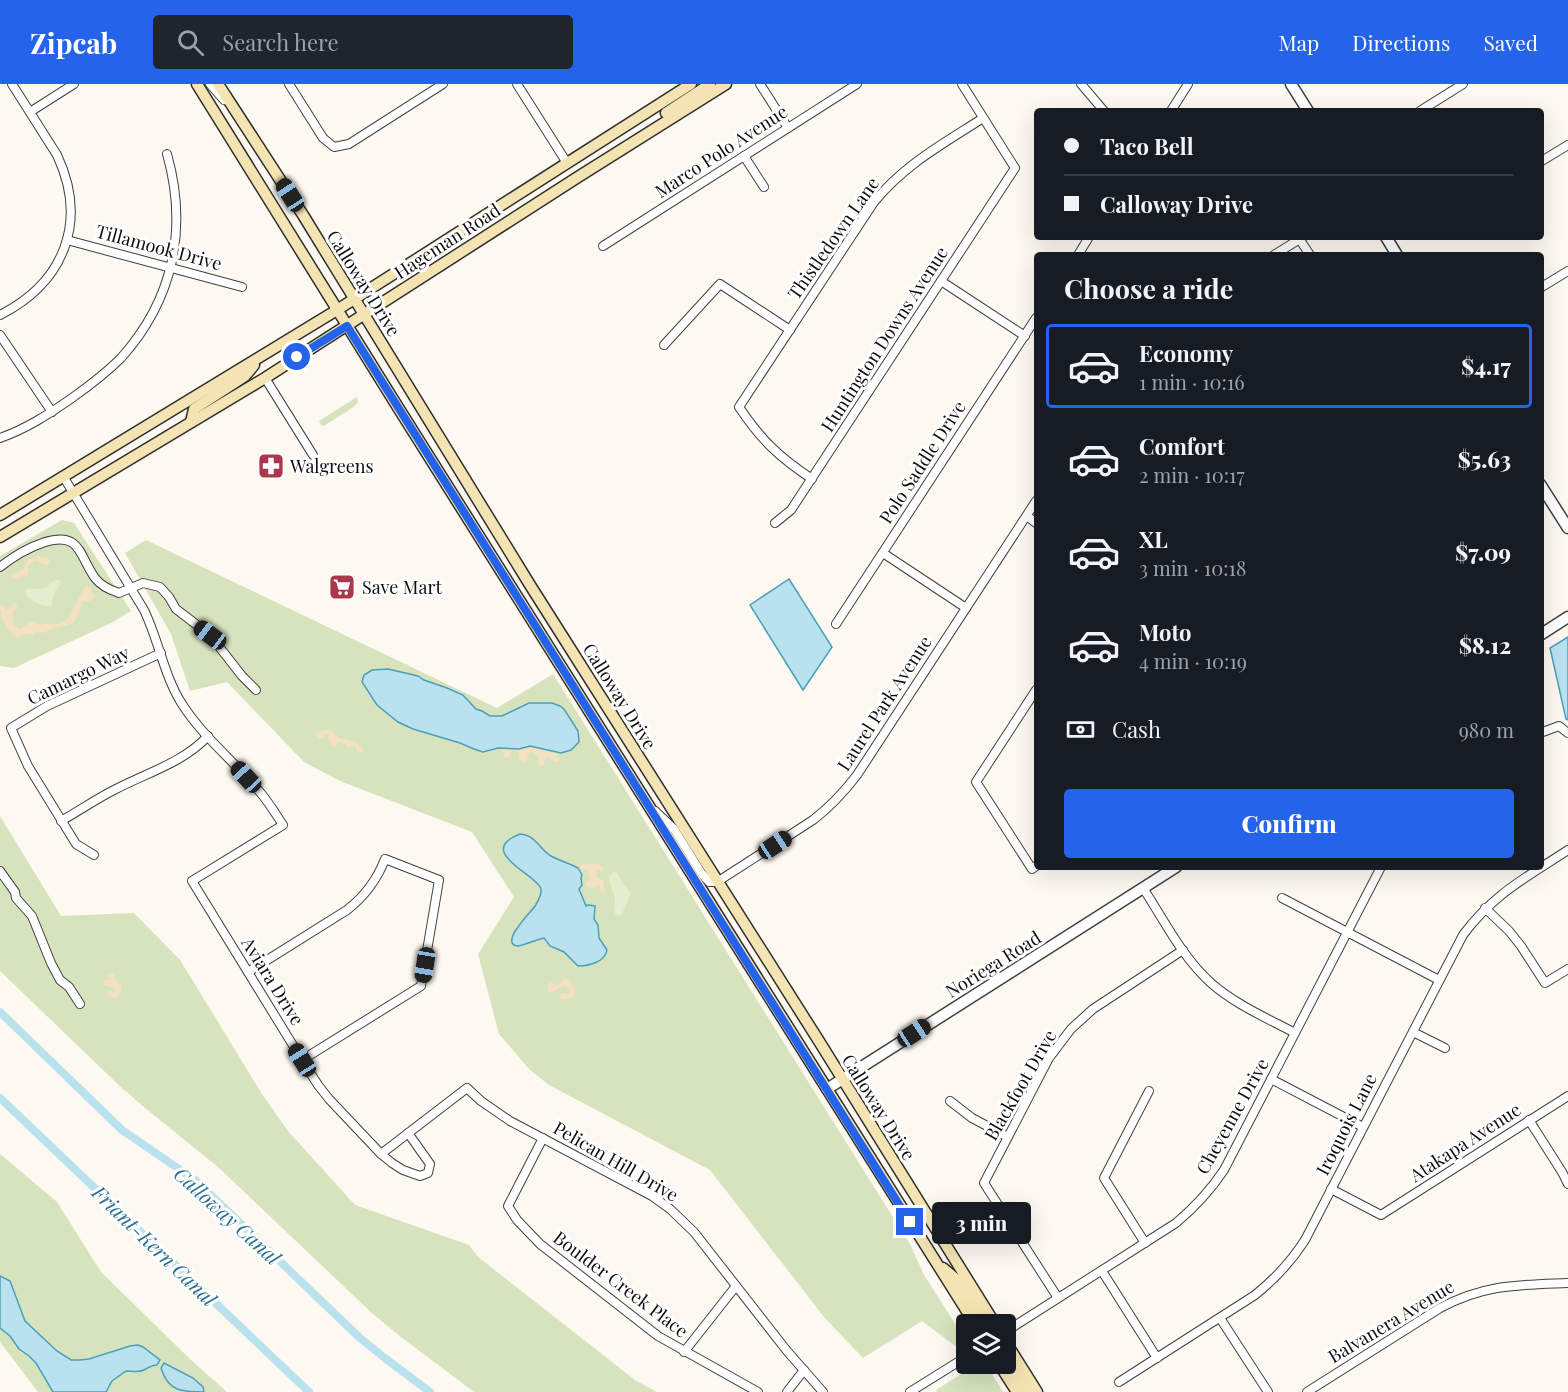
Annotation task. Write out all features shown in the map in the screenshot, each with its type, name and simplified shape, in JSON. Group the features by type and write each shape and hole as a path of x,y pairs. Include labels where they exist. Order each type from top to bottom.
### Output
{"main road":[{"name":"Calloway Drive","path":"197,84 969,1314"},
{"name":"Calloway Drive","path":"218,84 303,215 530,585 988,1314"},
{"name":"Hageman Road","path":"0,515 337,310 691,84"},
{"path":"642,136 662,116 710,84"},
{"name":"Hageman Road","path":"0,537 265,378 726,84"},
{"path":"492,232 506,217 566,176 567,163"},
{"path":"191,422 194,409 245,376 260,358"},
{"path":"934,1260 957,1280 978,1314"},
{"path":"1016,1359 1037,1392"},
{"path":"1016,1373 1028,1392"},
{"path":"1005,1374 1017,1392"}],"street":[{"path":"0,315 38,290 56,267 67,240 71,208 67,181 57,155 12,84"},
{"path":"30,112 74,84"},
{"path":"210,84 238,115"},
{"path":"289,84 323,138 334,147 349,144 442,84"},
{"path":"517,84 567,163"},
{"path":"760,84 788,128"},
{"name":"Marco Polo Avenue","path":"603,246 857,84"},
{"path":"962,84 983,118"},
{"path":"1081,84 1101,108"},
{"path":"1173,108 1188,84"},
{"path":"1291,84 1306,108"},
{"path":"1424,108 1463,84"},
{"name":"Huntington Downs Avenue","path":"776,523 791,510 812,479 1015,168 983,118"},
{"name":"Thistledown Lane","path":"812,479 776,453 739,407 885,188 910,166 983,118"},
{"path":"1544,160 1568,145"},
{"path":"0,438 52,412 93,383 121,357 146,324 159,298 174,251 177,214 172,173 166,153"},
{"path":"744,156 764,187"},
{"name":"Tillamook Drive","path":"67,240 242,287"},
{"path":"1279,252 1297,240"},
{"path":"1544,286 1568,271"},
{"path":"941,281 1025,336"},
{"path":"664,345 720,284 790,330"},
{"name":"Polo Saddle Drive","path":"836,624 1034,321"},
{"path":"0,335 52,412"},
{"path":"265,378 313,455"},
{"path":"63,477 144,610 166,670 181,702 208,736 179,760 113,790 62,821 76,844 94,855"},
{"path":"1544,490 1568,528"},
{"name":"Laurel Park Avenue","path":"717,882 813,820 840,796 857,775 1034,504"},
{"path":"1027,516 1034,521"},
{"path":"0,567 25,549 55,539 63,538 70,541 78,548 95,578 104,587 119,593 142,583 160,587 166,591 176,609 210,635 256,690"},
{"path":"883,553 966,608"},
{"path":"1544,632 1568,617"},
{"name":"Camargo Way","path":"62,821 28,766 11,728 47,706 161,653"},
{"path":"1034,695 976,782 1034,867"},
{"path":"1544,732 1559,726 1568,733"},
{"name":"Aviara Drive","path":"208,736 259,791 283,825 192,881 302,1060 329,1099 381,1154 403,1170 415,1175 425,1175 430,1169 430,1164 408,1133"},
{"path":"650,806 674,829 709,882 717,882"},
{"name":"Iroquois Lane","path":"1544,866 1568,850"},
{"path":"248,972 357,902 375,881 385,859 439,880 421,986 302,1060"},
{"name":"Noriega Road","path":"827,1089 1171,870"},
{"name":"Cheyenne Drive","path":"1016,1325 1176,1223 1192,1210 1214,1185 1272,1079 1379,870"},
{"name":"Iroquois Lane","path":"1119,1383 1255,1296 1284,1269 1305,1240 1464,935 1485,908 1538,870"},
{"path":"0,871 15,892 16,898 32,916 60,981 69,987 80,1004"},
{"path":"1143,888 1196,967 1224,993 1239,1003 1296,1033"},
{"path":"1282,898 1439,980"},
{"path":"1485,908 1509,931 1545,983 1568,969"},
{"name":"Blackfoot Drive","path":"1058,1298 984,1183 1049,1058 1071,1029 1105,1000 1183,950"},
{"path":"1413,1032 1445,1048"},
{"path":"1272,1079 1364,1127"},
{"name":"Pelican Hill Drive","path":"408,1133 467,1088 495,1112 652,1196 670,1209 694,1232 787,1351 823,1392"},
{"path":"1145,1243 1104,1178 1149,1090"},
{"name":"Atakapa Avenue","path":"1331,1190 1381,1215 1568,1096"},
{"path":"950,1101 972,1118 1008,1137"},
{"path":"1529,1120 1568,1184"},
{"path":"381,1154 408,1133"},
{"name":"Boulder Creek Place","path":"543,1138 507,1206 528,1233 658,1336 758,1392"},
{"path":"1102,1271 1158,1358"},
{"name":"Balvanera Avenue","path":"1307,1392 1456,1299 1490,1288 1568,1283"},
{"path":"684,1352 736,1286"},
{"path":"1220,1318 1268,1392"},
{"path":"910,1392 956,1363"},
{"path":"787,1392 804,1370"}],"green space":[{"path":"357,397 358,402 355,406 324,426 321,425 319,421"},
{"path":"62,520 74,523 131,611 113,622 14,668 0,666 0,556"},
{"path":"146,540 497,708 553,674 911,1246 924,1275 956,1325 956,1346 922,1321 863,1358 824,1317 710,1170 549,1085 529,1069 499,1034 478,954 514,897 472,832 340,781 304,762 227,682 190,691 171,634 125,553"},
{"path":"55,580 59,580 61,584 55,592 51,606 37,603 25,594 27,589 44,588"},
{"path":"0,816 61,916 134,913 180,960 262,1094 288,1131 355,1205 469,1245 478,1257 635,1380 657,1392 474,1392 373,1314 218,1167 125,1091 0,971"},
{"path":"614,872 618,874 631,893 620,916 615,912 615,901 609,879"},
{"path":"0,1154 57,1202 101,1272 227,1392 38,1392 0,1342"},
{"path":"961,1374 992,1374 1003,1392 937,1392 936,1390"}],"sand":[{"path":"36,556 47,557 50,561 47,565 35,561 28,566 28,574 18,579 10,577 23,570 27,561"},
{"path":"86,586 90,587 95,597 91,601 82,602 74,622 68,625 50,629 45,633 35,632 16,637 2,619 0,604 7,610 14,603 17,604 12,613 15,627 20,629 32,621 40,625 60,623 71,615"},
{"path":"331,730 342,739 357,742 364,751 358,752 354,745 348,748 338,742 335,747 331,746 327,734 323,738 317,738 316,732"},
{"path":"513,748 535,748 558,754 555,756 560,757 560,760 555,762 548,757 541,766 537,762 538,757 532,751 527,754 528,759 523,762 519,759 518,751 512,749 509,757 504,757 503,750"},
{"path":"582,864 597,864 603,867 602,872 597,869 596,875 603,880 605,892 600,891 600,885 587,887 586,884 590,879 587,870 581,869"},
{"path":"109,973 114,974 115,980 122,986 120,994 115,998 110,997 107,993 114,992 116,988 105,986 103,982 106,979 112,981 106,976"},
{"path":"564,979 572,984 575,994 563,1000 560,995 569,994 569,988 563,986 551,993 547,986 551,982 559,985"}],"water":[{"path":"789,579 832,647 803,690 750,605"},
{"path":"1568,637 1568,720 1550,648"},
{"path":"388,669 418,676 463,695 476,709 490,716 502,716 529,703 552,703 560,706 578,731 579,742 571,750 561,753 530,746 519,749 498,748 483,752 413,729 398,722 377,705 362,682 364,675 372,670"},
{"path":"520,834 530,837 551,856 578,868 582,875 582,885 579,889 586,906 595,906 594,919 598,925 599,938 607,950 600,960 578,966 564,952 550,946 544,938 520,946 513,944 514,934 535,906 541,891 537,883 512,863 503,848 508,841"},
{"path":"0,1276 10,1281 25,1321 57,1351 71,1360 89,1359 138,1345 160,1360 157,1365 142,1371 126,1371 112,1381 106,1392 53,1392 36,1363 19,1349 10,1336 0,1328"},
{"path":"164,1363 193,1378 203,1387 204,1392 183,1391 172,1386 161,1368"}],"waterway":[{"name":"Calloway Canal","path":"0,1012 122,1130 195,1180 360,1338 430,1392"},
{"name":"Friant-Kern Canal","path":"0,1098 309,1392"}],"place":[{"name":"Walgreens","path":"271,466"},
{"name":"Save Mart","path":"342,587"}],"route":[{"path":"297,357 347,326 910,1222"}]}
